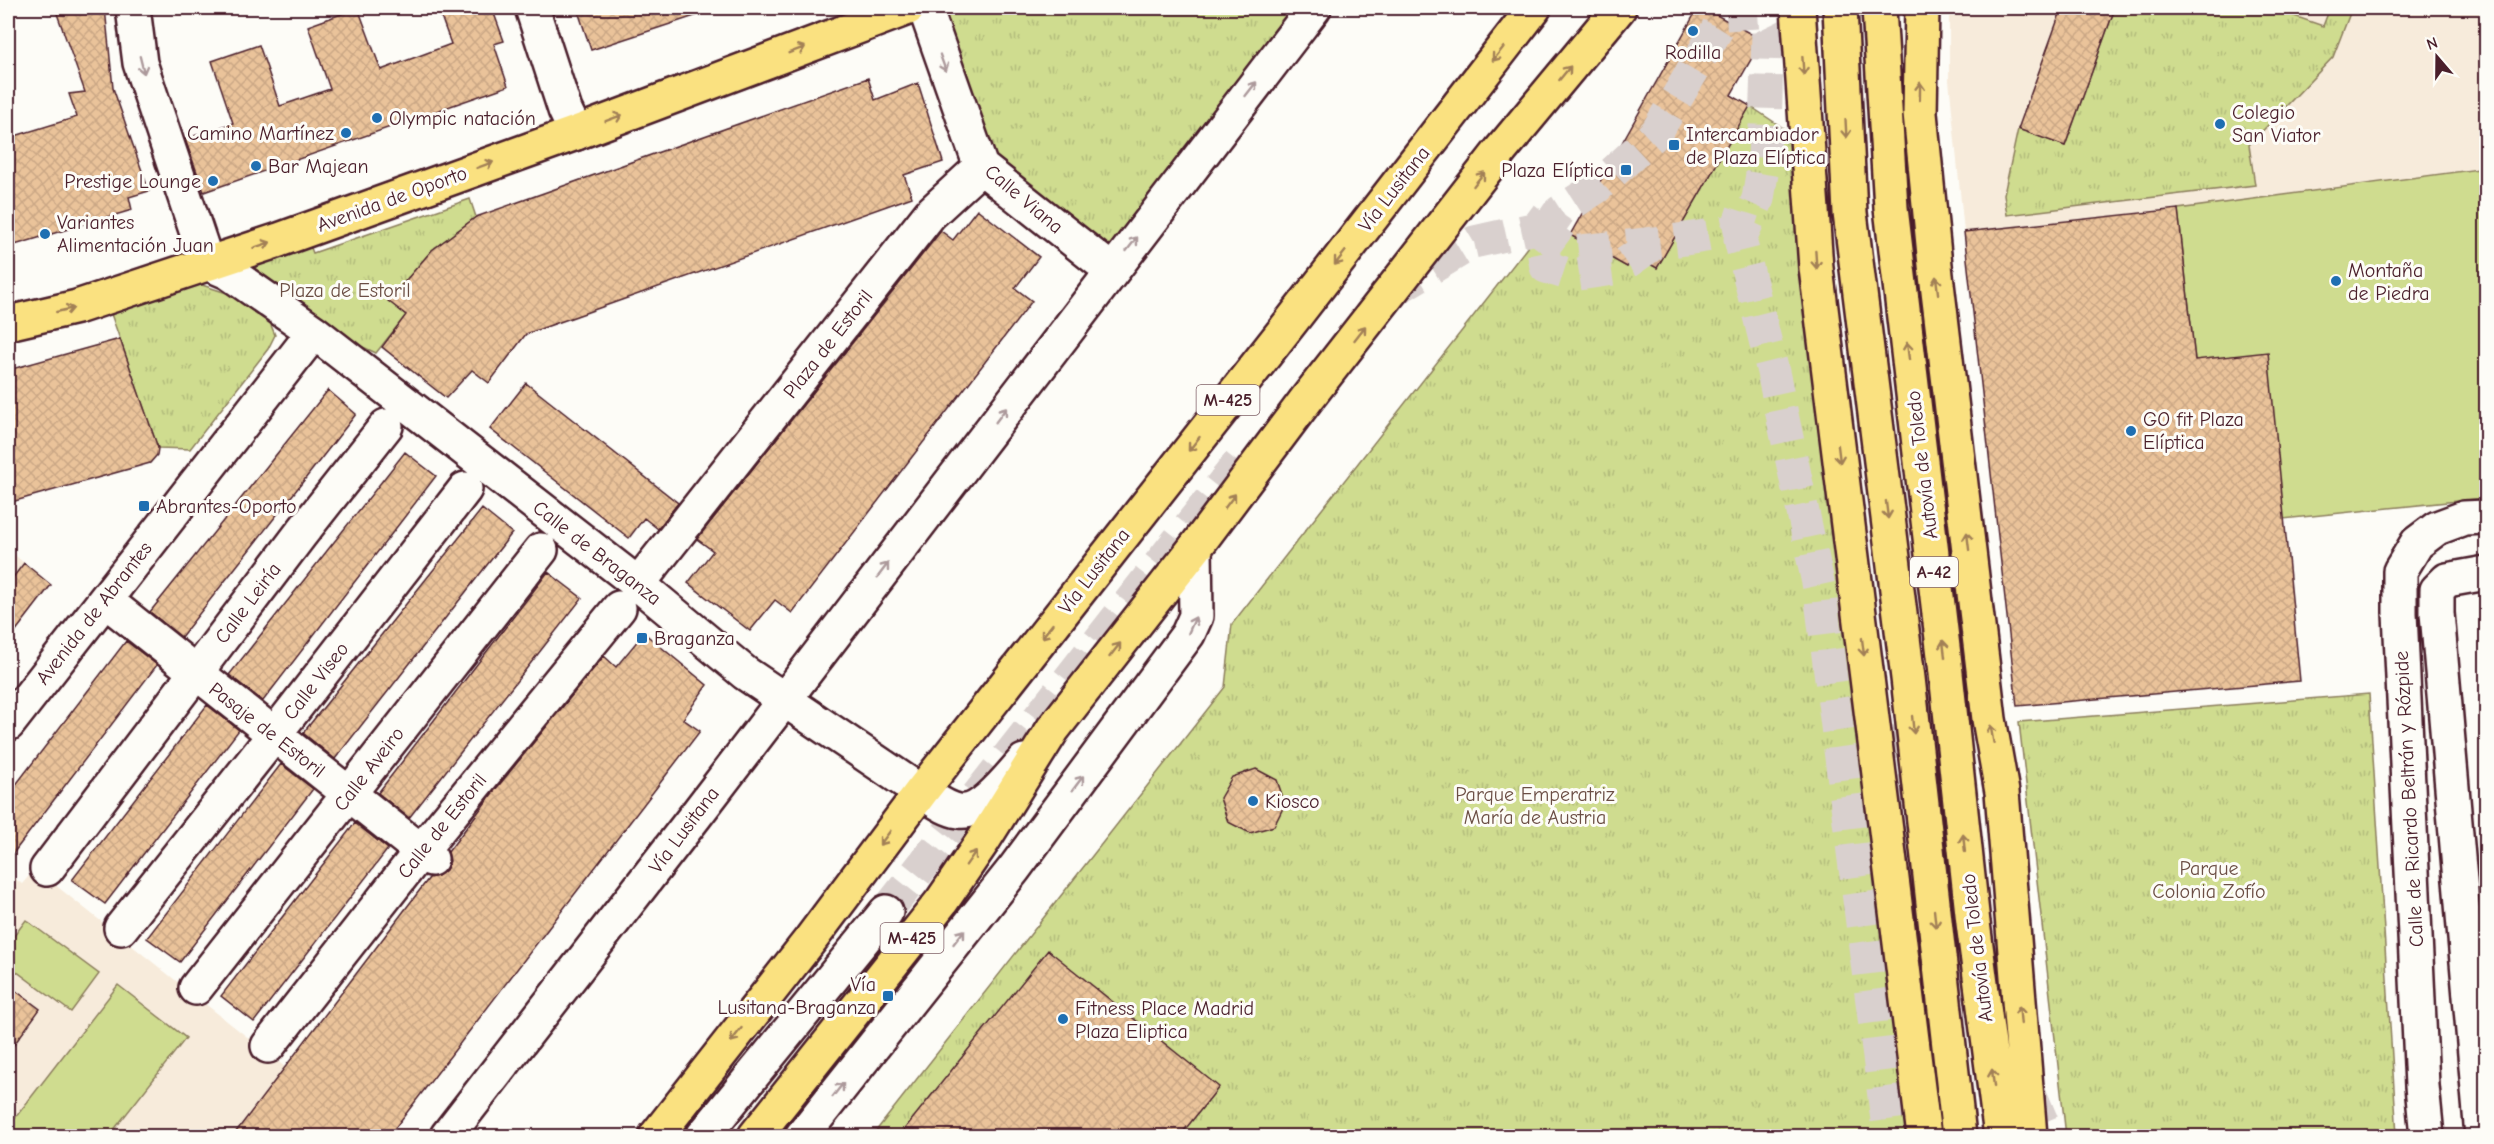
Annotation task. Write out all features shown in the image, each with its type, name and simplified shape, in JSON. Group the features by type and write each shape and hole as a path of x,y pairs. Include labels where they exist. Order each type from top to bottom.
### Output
{"main road":[{"name":"Avenida de Oporto","path":"8,323 77,307 279,240 576,133 908,8"},
{"name":"Vía Lusitana","path":"656,1137 812,939 921,792 1534,8"},
{"path":"1053,729 1501,150 1619,8"},
{"path":"1798,8 1816,268 1924,1137"},
{"name":"Autovía de Toledo","path":"1840,8 1850,213 1908,678 1959,1137"},
{"name":"Autovía de Toledo","path":"1879,8 1891,208 1973,923 2001,1137"},
{"path":"1922,8 1920,113 1936,275 1989,719 2002,792 2030,1137"},
{"name":"M-425","path":"755,1137 942,901 983,841 1053,729"}],"street":[{"path":"133,8 140,63 207,263 228,272 314,332"},
{"path":"532,8 576,133"},
{"name":"Calle Viana","path":"925,8 981,167 1112,270"},
{"name":"Vía Lusitana","path":"447,1137 1314,8"},
{"name":"Plaza de Estoril","path":"628,596 930,214 981,167"},
{"name":"Calle de Braganza","path":"314,332 628,596 784,698 921,792 948,807 958,811 971,811 1002,786 1053,729"},
{"name":"Avenida de Abrantes","path":"8,724 314,332"},
{"name":"Calle Leiría","path":"47,869 386,426"},
{"name":"Calle Viseo","path":"121,928 465,489"},
{"name":"Calle de Ricardo Beltrán y Rózpide","path":"2427,1137 2422,1086 2400,571 2417,543 2437,528 2464,519 2487,517"},
{"path":"802,1137 1014,869 1188,634 1196,616 1195,548"},
{"name":"Calle Aveiro","path":"196,988 540,549"},
{"path":"2482,1137 2478,1008 2438,624 2437,591 2447,580 2487,573"},
{"name":"Calle de Estoril","path":"268,1046 426,855 628,596"},
{"name":"Pasaje de Estoril","path":"105,600 426,855"},
{"path":"703,1137 886,912"},
{"path":"2420,1014 2478,1008"},
{"path":"2422,1086 2482,1080"}],"shaded area":[{"name":"Colegio San Viator","path":"1949,8 2481,8 2486,17 2486,168 2178,209 1964,232 1949,80"},
{"path":"8,549 24,563 8,584"},
{"path":"35,869 285,1067 232,1136 8,1136 8,873 22,884"}],"green space":[{"path":"925,8 1314,8 1111,270 981,167"},
{"path":"2115,8 2271,8 2323,26 2330,8 2352,8 2333,57 2249,145 2255,185 2007,215 2004,194 2018,129 2065,146"},
{"name":"Parque Emperatriz María de Austria","path":"1750,106 1792,134 1915,1136 872,1136 1225,687 1232,624 1547,222 1627,267 1634,255 1657,268"},
{"name":"Montaña de Piedra","path":"2486,168 2486,498 2283,519 2195,360 2178,209"},
{"name":"Plaza de Estoril","path":"470,199 476,217 432,250 389,301 406,315 376,353 315,325 245,267 309,243 313,253"},
{"path":"199,284 242,298 268,318 275,335 268,349 190,449 158,448 110,311"},
{"name":"Parque Colonia Zofío","path":"2369,694 2397,1136 2066,1136 2019,722"},
{"path":"26,920 99,974 71,1012 8,965 8,944"},
{"path":"118,985 186,1038 109,1136 8,1136 8,1127"}],"building":[{"path":"55,8 105,8 113,88 149,191 129,197 132,210 8,247 8,138 77,117 69,94 85,92"},
{"path":"358,8 381,70 451,44 438,8 492,8 504,41 494,44 508,86 204,192 185,139 233,123 212,61 259,45 280,106 330,89 308,26"},
{"path":"577,8 703,8 704,13 591,50"},
{"name":"Intercambiador de Plaza Elíptica","path":"1698,8 1704,8 1762,40 1731,95 1750,106 1657,268 1634,255 1627,267 1570,235"},
{"path":"2062,8 2115,8 2065,146 2018,129"},
{"path":"868,78 875,100 918,83 943,162 904,175 912,197 526,334 489,383 472,370 446,398 382,347 406,315 388,301 432,250 476,217"},
{"path":"977,209 1039,257 1015,288 1032,301 792,613 775,600 750,631 688,583 713,551 697,539 941,231 953,240"},
{"name":"GO fit Plaza Elíptica","path":"2178,209 2195,360 2268,352 2300,681 2017,706 1964,232"},
{"path":"120,339 158,448 157,455 150,463 8,503 8,370"},
{"path":"526,383 678,503 658,529 644,518 629,538 490,429"},
{"path":"328,390 356,414 181,637 150,612"},
{"path":"405,452 436,476 263,701 229,675"},
{"path":"482,509 512,533 335,759 303,733"},
{"path":"24,563 51,585 8,641 8,584"},
{"path":"548,572 582,598 409,818 378,793"},
{"path":"644,633 707,685 683,719 700,731 388,1137 232,1137 429,878 438,876 446,870 450,861 448,852 495,790 604,656 616,667"},
{"path":"126,641 157,665 8,860 8,795"},
{"path":"207,705 239,730 105,904 72,880"},
{"path":"281,764 313,789 180,962 147,938"},
{"name":"Kiosco","path":"1256,769 1277,780 1285,804 1274,826 1250,833 1228,822 1220,798 1232,777"},
{"path":"355,823 388,849 254,1022 221,996"},
{"name":"Fitness Place Madrid Plaza Eliptica","path":"1048,950 1219,1087 1179,1137 898,1137"},
{"path":"8,985 40,1009 8,1053"}],"tunnel":[{"path":"1653,244 1619,268 1571,275 1546,267 1541,238 1559,212 1596,188 1656,133 1726,14 1758,12 1768,33 1764,161 1758,199 1740,239 1773,372 1820,592 1889,1136"},
{"path":"1537,228 1569,252 1653,243 1737,230 1745,205"},
{"path":"1390,293 1474,242 1537,228 1552,208"},
{"path":"886,912 1239,463"},
{"path":"1878,731 2048,1136"}],"place":[{"name":"Rodilla","path":"1693,31"},
{"name":"Olympic natación","path":"377,118"},
{"name":"Colegio San Viator","path":"2220,124"},
{"name":"Camino Martínez","path":"346,133"},
{"name":"Intercambiador de Plaza Elíptica","path":"1674,145"},
{"name":"Bar Majean","path":"256,166"},
{"name":"Plaza Elíptica","path":"1626,170"},
{"name":"Prestige Lounge","path":"213,181"},
{"name":"Variantes Alimentación Juan","path":"45,234"},
{"name":"Montaña de Piedra","path":"2336,281"},
{"name":"GO fit Plaza Elíptica","path":"2131,431"},
{"name":"Abrantes-Oporto","path":"144,506"},
{"name":"Braganza","path":"642,638"},
{"name":"Kiosco","path":"1253,801"},
{"name":"Vía Lusitana-Braganza","path":"888,996"},
{"name":"Fitness Place Madrid Plaza Eliptica","path":"1063,1019"}]}
